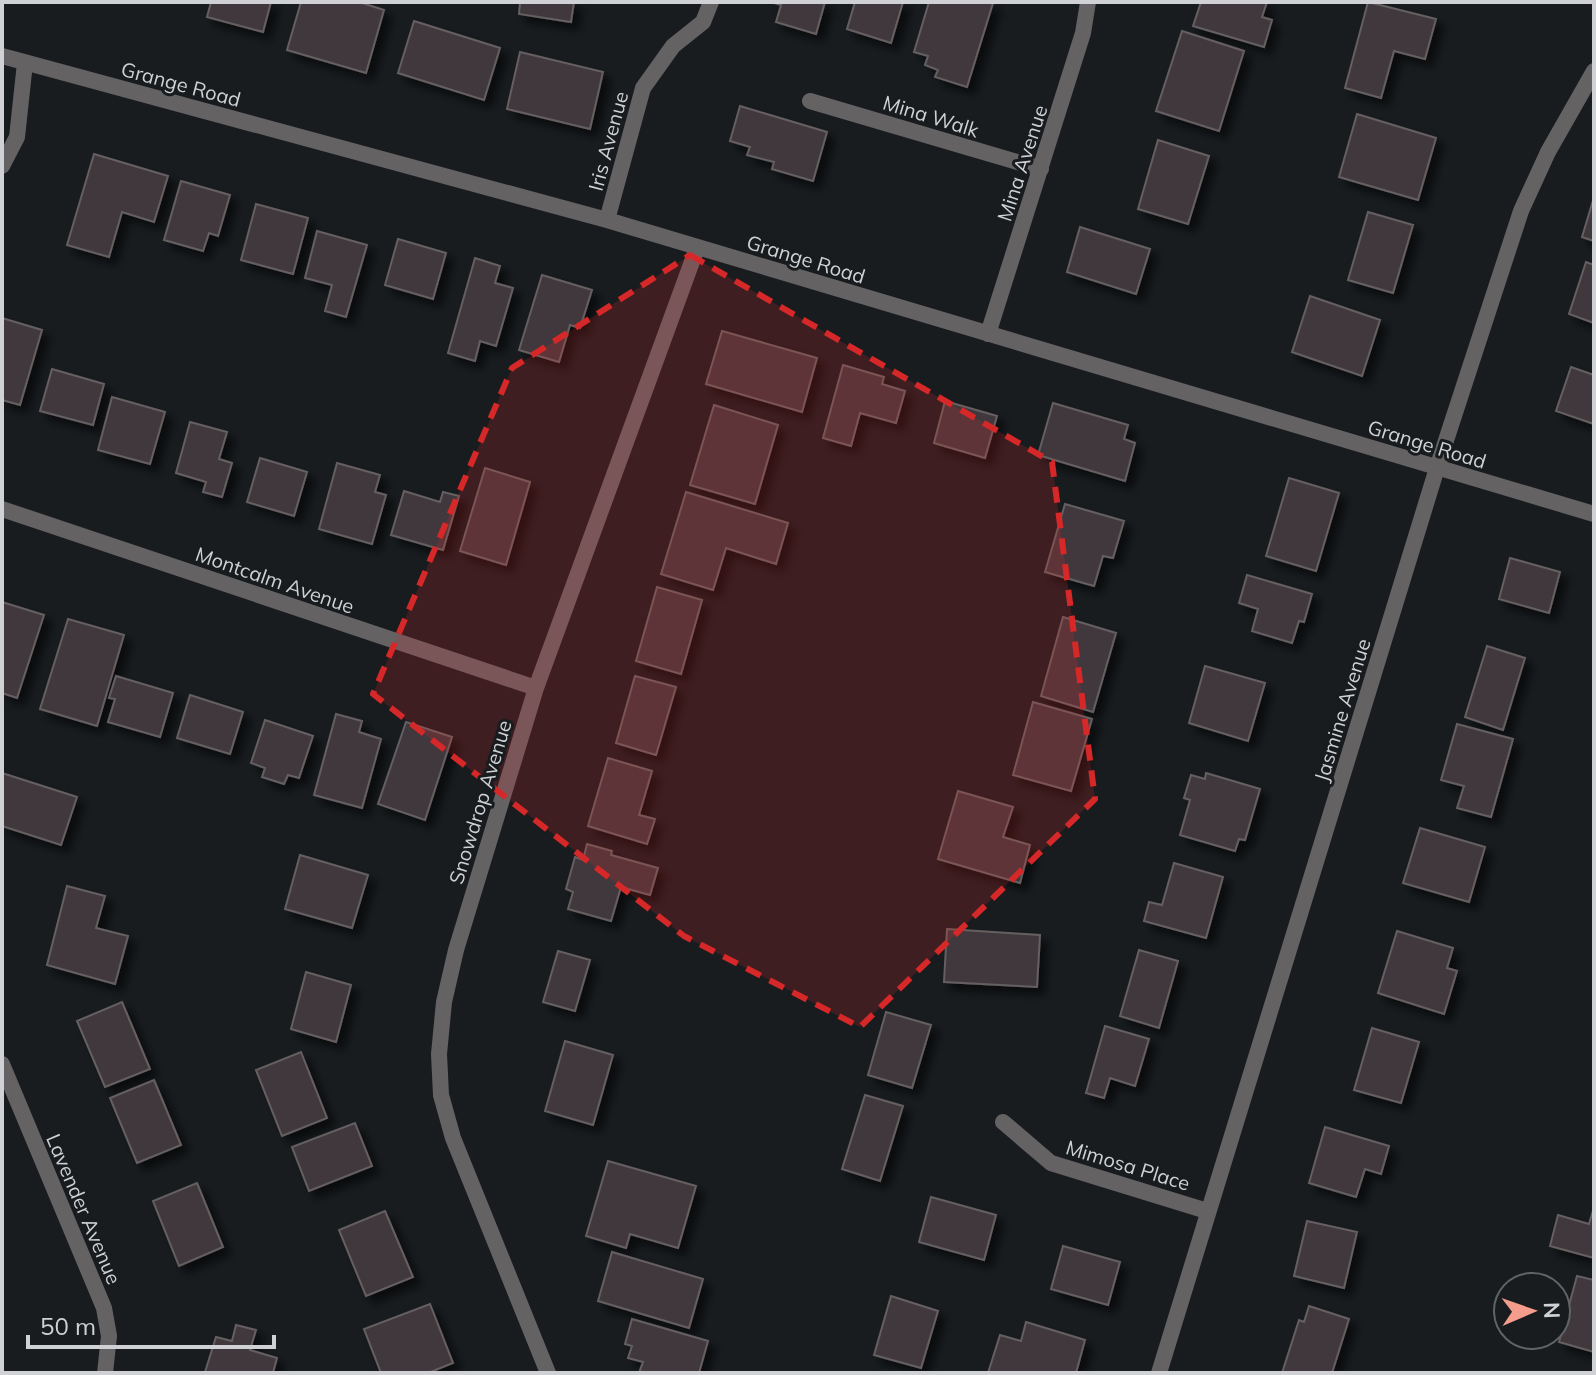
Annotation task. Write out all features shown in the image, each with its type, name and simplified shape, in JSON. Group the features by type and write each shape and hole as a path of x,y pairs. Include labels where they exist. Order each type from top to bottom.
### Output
{"street":[{"name":"Iris Avenue","path":"607,220 643,88 673,46 703,22 711,2"},
{"name":"Mina Avenue","path":"988,334 1083,33 1088,2"},
{"name":"Grange Road","path":"2,56 607,220 1594,514"},
{"path":"2,166 17,137 25,63"},
{"name":"Jasmine Avenue","path":"1159,1373 1437,468 1521,211 1548,152 1594,71"},
{"name":"Mina Walk","path":"810,101 1041,169"},
{"name":"Snowdrop Avenue","path":"548,1373 453,1138 441,1095 439,1054 444,1002 456,950 536,688 697,248"},
{"name":"Montcalm Avenue","path":"2,509 536,688"},
{"name":"Lavender Avenue","path":"2,1064 104,1308 109,1336 105,1373"},
{"name":"Mimosa Place","path":"1003,1122 1051,1163 1207,1211"}],"highlighted area":[{"path":"690,255 1052,462 1095,799 860,1027 684,936 373,694 512,368"}],"building":[{"path":"211,2 271,2 263,32 207,17"},
{"path":"301,2 359,2 384,10 366,73 287,50"},
{"path":"512,2 574,2 571,22 519,14 520,3"},
{"path":"771,2 825,2 816,34 776,22 781,5"},
{"path":"855,2 903,2 891,43 847,29"},
{"path":"929,2 993,3 967,87 935,77 938,70 925,65 928,56 914,52"},
{"path":"1201,2 1267,2 1262,17 1272,20 1264,47 1193,26"},
{"path":"1368,2 1436,19 1425,59 1394,51 1381,98 1345,88"},
{"path":"414,21 500,48 484,100 398,73"},
{"path":"1182,31 1244,51 1219,131 1156,111"},
{"path":"520,52 603,72 590,129 507,109"},
{"path":"740,106 827,132 813,181 772,169 774,162 747,155 750,147 730,141"},
{"path":"1357,114 1436,138 1418,200 1339,177"},
{"path":"1158,140 1209,156 1188,224 1138,209"},
{"path":"94,154 168,176 154,222 122,212 109,257 67,245"},
{"path":"181,181 230,195 218,236 209,233 203,251 164,240"},
{"path":"1594,197 1594,241 1582,237"},
{"path":"256,204 308,218 293,274 241,260"},
{"path":"1368,212 1413,225 1393,293 1348,280"},
{"path":"1080,227 1150,249 1136,294 1067,272"},
{"path":"317,231 367,245 346,317 325,311 332,285 305,278"},
{"path":"398,239 446,253 433,299 385,285"},
{"path":"475,258 500,266 495,283 513,288 496,346 480,341 475,361 448,353"},
{"path":"1586,262 1594,265 1594,323 1569,314"},
{"path":"542,275 592,290 580,328 570,325 559,362 519,350"},
{"path":"1310,296 1380,320 1362,376 1292,352"},
{"path":"2,318 42,330 20,405 2,400"},
{"path":"722,331 817,358 802,412 706,384"},
{"path":"843,365 884,377 882,384 905,391 896,423 860,413 851,446 823,438"},
{"path":"1571,367 1594,375 1594,424 1556,411"},
{"path":"52,369 104,384 93,425 40,411"},
{"path":"112,397 165,412 150,464 98,450"},
{"path":"945,401 997,416 985,458 934,443"},
{"path":"1053,403 1128,425 1124,439 1135,443 1125,481 1038,455"},
{"path":"714,405 778,425 755,504 690,485"},
{"path":"190,422 227,432 219,459 232,463 222,497 203,492 206,482 176,473"},
{"path":"260,458 307,472 294,516 247,502"},
{"path":"337,463 380,475 375,492 386,495 372,544 319,529"},
{"path":"485,468 530,482 506,565 460,551"},
{"path":"1289,478 1339,493 1316,571 1266,556"},
{"path":"404,491 440,502 443,492 459,496 443,550 391,535"},
{"path":"686,492 788,523 776,564 726,548 713,590 661,574"},
{"path":"1065,504 1124,521 1113,558 1103,556 1094,586 1045,572"},
{"path":"1510,558 1560,572 1549,613 1499,599"},
{"path":"1247,575 1312,594 1304,622 1299,621 1292,643 1252,631 1258,609 1239,603"},
{"path":"657,587 702,600 681,674 636,661"},
{"path":"2,602 44,615 17,698 2,693"},
{"path":"1063,617 1116,633 1093,712 1041,696"},
{"path":"68,619 124,635 97,726 40,709"},
{"path":"1487,646 1525,658 1503,730 1465,717"},
{"path":"1205,666 1265,683 1248,741 1189,723"},
{"path":"116,676 173,693 160,737 108,722 115,699 109,698"},
{"path":"635,676 676,687 656,755 616,743"},
{"path":"190,695 243,712 230,754 177,738"},
{"path":"1033,702 1092,719 1071,791 1013,775"},
{"path":"336,714 362,721 359,732 381,739 362,808 314,795"},
{"path":"265,720 313,736 299,778 288,775 284,784 262,777 265,768 251,763"},
{"path":"406,722 452,737 425,820 378,804"},
{"path":"1457,724 1513,739 1491,817 1457,808 1464,786 1441,780"},
{"path":"608,758 652,771 639,815 655,819 647,844 588,826"},
{"path":"2,773 77,797 61,845 2,826"},
{"path":"1206,773 1260,789 1245,840 1239,839 1235,851 1180,835 1190,800 1184,798 1191,775 1205,779"},
{"path":"958,791 1013,807 1003,837 1030,845 1020,883 938,859"},
{"path":"1420,828 1485,847 1469,902 1403,883"},
{"path":"587,844 612,851 611,855 658,868 650,895 621,887 611,921 568,909 573,892 566,889 575,857 583,860"},
{"path":"300,855 368,875 352,928 285,909"},
{"path":"1174,863 1223,877 1206,938 1144,921 1149,902 1162,905"},
{"path":"67,886 105,896 96,928 128,936 115,984 47,965"},
{"path":"947,929 1040,935 1037,987 944,982"},
{"path":"1397,931 1453,948 1447,968 1457,971 1444,1014 1378,993"},
{"path":"1139,950 1178,961 1159,1028 1120,1016"},
{"path":"558,951 590,960 575,1011 543,1002"},
{"path":"306,972 351,985 336,1042 291,1029"},
{"path":"122,1002 150,1069 105,1087 77,1021"},
{"path":"886,1012 931,1025 912,1088 868,1075"},
{"path":"1105,1026 1149,1039 1135,1086 1110,1078 1104,1098 1086,1093"},
{"path":"1372,1028 1419,1042 1401,1103 1354,1090"},
{"path":"565,1041 613,1055 593,1125 545,1111"},
{"path":"301,1052 327,1118 282,1136 256,1070"},
{"path":"154,1080 181,1145 137,1163 110,1098"},
{"path":"865,1095 903,1106 880,1181 842,1169"},
{"path":"355,1123 372,1166 309,1191 292,1147"},
{"path":"1325,1127 1389,1146 1381,1174 1365,1169 1356,1197 1309,1183"},
{"path":"608,1161 696,1186 678,1248 630,1234 626,1248 586,1236"},
{"path":"197,1183 223,1247 179,1266 153,1201"},
{"path":"931,1197 996,1215 984,1260 919,1242"},
{"path":"1594,1207 1594,1258 1550,1246 1558,1215 1589,1224"},
{"path":"385,1211 413,1277 366,1296 339,1230"},
{"path":"1307,1221 1357,1232 1344,1288 1294,1276"},
{"path":"1063,1246 1120,1262 1108,1305 1051,1289"},
{"path":"612,1252 703,1279 689,1328 598,1301"},
{"path":"1577,1276 1594,1280 1594,1352 1572,1346 1572,1294"},
{"path":"891,1296 938,1311 921,1368 874,1355"},
{"path":"430,1304 453,1363 428,1373 381,1373 364,1329"},
{"path":"1309,1306 1349,1319 1332,1373 1282,1373 1299,1320 1304,1322"},
{"path":"632,1319 708,1341 699,1373 639,1373 643,1362 628,1358 632,1346 625,1344"},
{"path":"1026,1322 1085,1340 1076,1373 988,1373 1000,1335 1021,1341"},
{"path":"236,1325 256,1330 250,1350 277,1358 273,1373 205,1372 216,1337 232,1341"}]}
